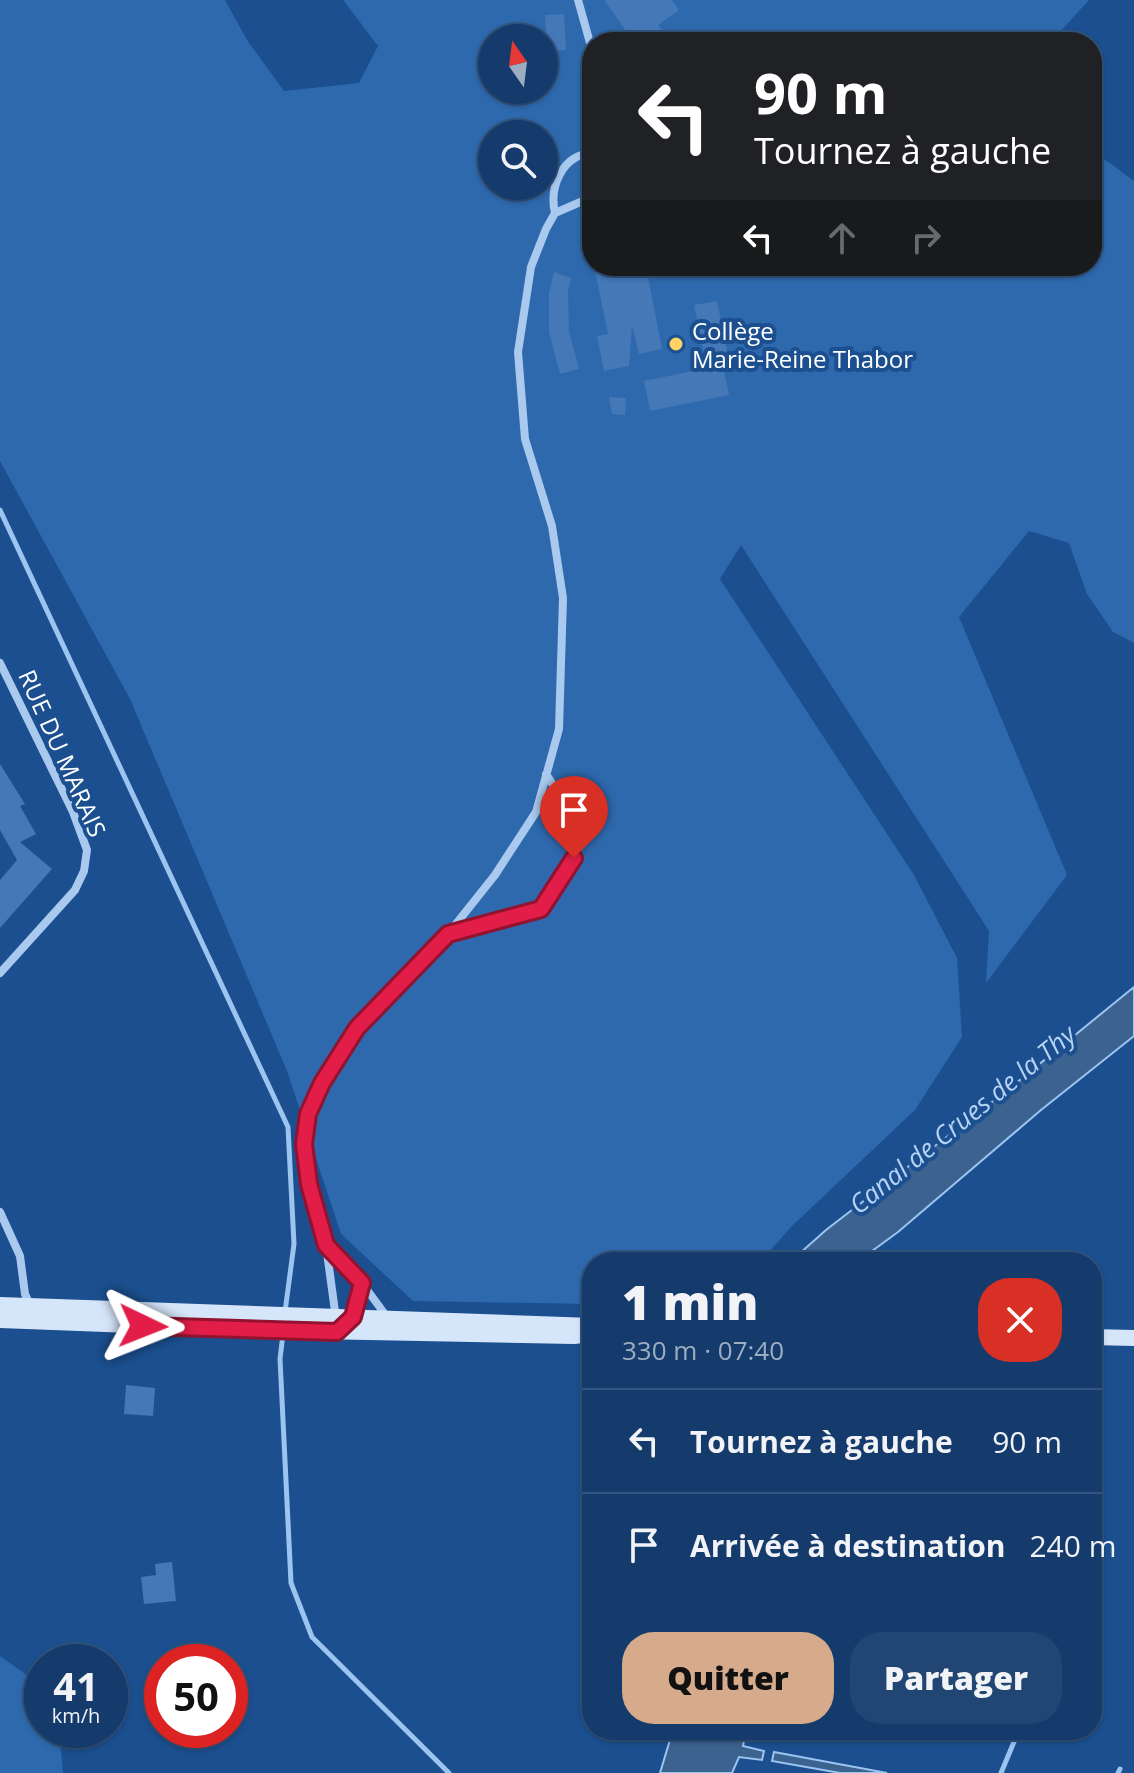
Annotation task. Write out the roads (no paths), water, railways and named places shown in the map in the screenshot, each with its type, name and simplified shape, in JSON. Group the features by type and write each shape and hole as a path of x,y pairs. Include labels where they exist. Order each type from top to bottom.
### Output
{"main road":[{"path":"0,1305 265,1322 582,1335"},
{"path":"336,1324 353,1317 387,1317 582,1326"},
{"path":"0,1320 265,1322"},
{"path":"1102,1337 1134,1338"}],"street":[{"path":"578,0 587,32"},
{"path":"336,1324 326,1245 309,1184 304,1144 308,1114 322,1083 357,1028 448,934 495,875 536,812 559,729 563,598 552,526 525,439 518,352 531,267 555,213 552,200 557,178 566,165 582,154"},
{"path":"555,213 582,201"},
{"name":"RUE DU MARAIS","path":"0,663 73,812 87,850 84,871 75,890 0,973"},
{"path":"448,934 541,909 574,858 567,807 546,774"},
{"path":"0,1212 20,1256 25,1294 31,1306"},
{"path":"326,1245 362,1283 387,1317"},
{"path":"353,1317 362,1283"}],"waterway":[{"path":"0,510 288,1127 294,1244 285,1312"},
{"path":"283,1334 280,1359 291,1583 312,1637 449,1773"},
{"path":"1001,1773 1015,1740"},
{"path":"1118,1773 1120,1769"}],"place":[{"name":"Collège Marie-Reine Thabor","path":"676,344"}],"water label":[{"name":"Canal de Crues de la Thy","path":"962,1119"}]}
